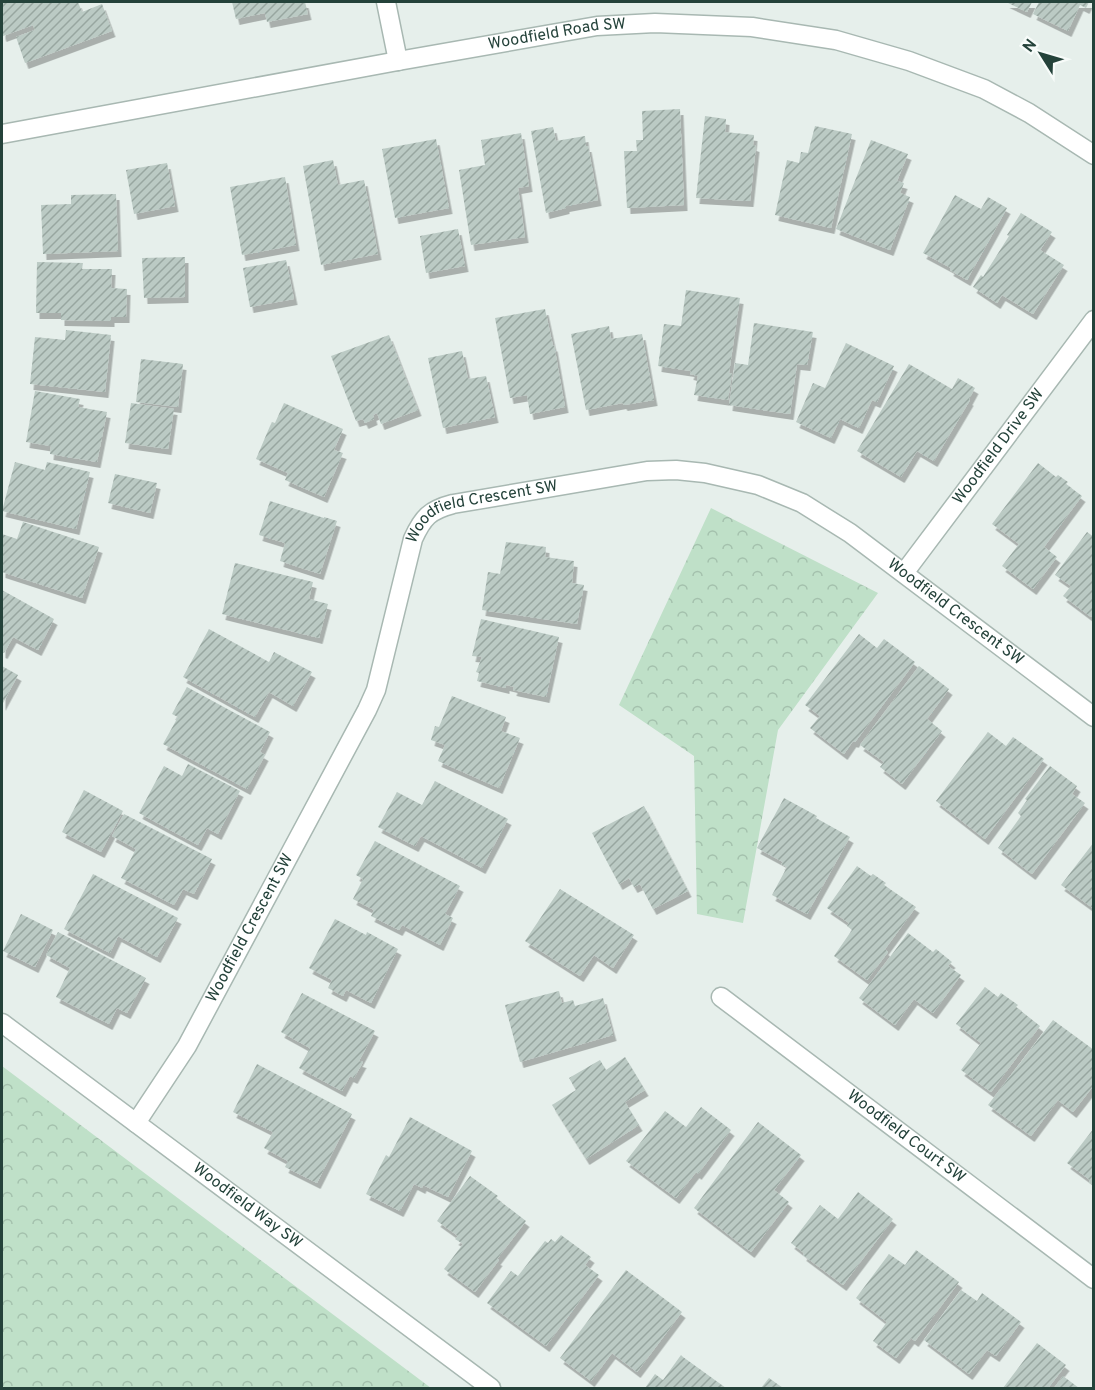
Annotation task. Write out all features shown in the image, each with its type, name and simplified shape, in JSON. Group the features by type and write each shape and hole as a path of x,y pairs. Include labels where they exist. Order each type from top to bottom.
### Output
{"street":[{"path":"386,2 398,60"},
{"name":"Woodfield Road SW","path":"2,134 398,60 597,26 655,23 752,27 836,40 909,61 984,89 1029,113 1094,154"},
{"name":"Woodfield Drive SW","path":"904,573 1094,320"},
{"name":"Woodfield Crescent SW","path":"136,1124 187,1046 367,710 376,690 413,539 427,516 437,508 647,471 676,470 705,473 758,486 802,503 850,533 1094,717"},
{"name":"Woodfield Court SW","path":"721,997 1094,1278"},
{"name":"Woodfield Way SW","path":"2,1023 491,1389"}],"green space":[{"path":"711,508 878,593 778,730 743,923 697,914 694,756 619,705"},
{"path":"2,1066 431,1388 2,1388"}],"building":[{"path":"2,2 78,2 82,12 102,4 112,31 25,63 16,37 35,30 33,25 3,36"},
{"path":"232,2 305,2 308,14 267,22 265,13 236,19"},
{"path":"1006,2 1032,2 1027,12"},
{"path":"1039,2 1089,2 1086,8 1080,5 1068,31 1033,14"},
{"path":"680,109 684,205 627,208 624,151 637,151 636,140 643,140 642,111"},
{"path":"705,116 726,119 725,132 754,135 753,145 756,146 750,201 696,198"},
{"path":"815,126 852,134 831,228 775,215 787,160 799,163 801,152 808,153"},
{"path":"553,127 556,141 585,136 598,200 566,206 566,208 546,213 531,131"},
{"path":"521,133 529,186 518,188 525,237 471,245 459,170 485,165 481,140"},
{"path":"436,139 449,208 395,218 382,149"},
{"path":"871,140 908,154 897,181 904,183 900,193 910,197 890,250 836,229"},
{"path":"333,160 338,185 364,180 378,254 321,265 303,166"},
{"path":"167,163 175,206 134,214 126,170"},
{"path":"285,177 296,245 242,255 230,187"},
{"path":"116,194 118,251 43,254 41,205 71,204 71,195"},
{"path":"955,195 981,209 988,197 1007,208 967,280 950,270 951,268 923,253"},
{"path":"1021,213 1052,232 1040,250 1064,265 1033,314 1002,295 997,303 973,287 981,275 983,277"},
{"path":"458,229 465,266 426,273 420,236"},
{"path":"185,257 185,297 144,298 142,258"},
{"path":"286,260 294,299 250,307 243,268"},
{"path":"37,262 83,263 82,269 112,269 111,288 127,289 126,317 111,317 111,321 61,320 61,313 36,313"},
{"path":"686,290 740,298 729,373 732,374 728,400 694,395 698,376 690,374 691,371 658,366 664,324 681,326"},
{"path":"545,309 565,407 530,414 527,395 510,398 495,318"},
{"path":"754,323 813,332 807,365 797,364 790,414 729,405 735,363 748,365"},
{"path":"609,326 611,339 642,334 654,400 586,410 571,334"},
{"path":"66,330 111,335 105,392 30,384 35,337 65,340"},
{"path":"389,335 418,410 381,424 377,413 373,415 374,419 365,423 363,419 356,421 331,356"},
{"path":"846,343 894,366 877,402 872,400 859,428 840,419 831,438 796,422 813,383 825,388"},
{"path":"462,351 468,379 486,376 495,417 443,428 428,358"},
{"path":"141,359 183,364 178,407 136,402"},
{"path":"909,364 952,389 958,378 975,388 934,461 917,451 901,477 857,451"},
{"path":"35,391 80,399 78,407 107,412 97,462 50,454 51,446 26,442"},
{"path":"131,403 174,409 168,449 125,443"},
{"path":"284,403 343,429 334,450 343,453 324,497 285,480 288,473 256,459 272,422 275,423"},
{"path":"15,462 45,470 47,462 90,472 76,529 2,511"},
{"path":"1038,463 1056,477 1058,475 1068,482 1066,484 1082,496 1044,547 1057,557 1033,589 1002,566 1019,544 992,524"},
{"path":"115,474 157,483 150,513 108,503"},
{"path":"270,501 337,521 320,574 280,561 285,543 259,535"},
{"path":"23,522 99,547 82,598 2,572 2,534 17,539"},
{"path":"1087,532 1094,537 1094,614 1091,617 1063,596 1071,586 1055,575"},
{"path":"506,542 546,547 545,557 574,561 572,583 584,585 577,624 482,610 488,572 500,574"},
{"path":"235,563 313,582 309,599 328,604 319,638 222,614"},
{"path":"2,590 54,619 38,650 13,637 4,653 2,652"},
{"path":"481,619 559,637 546,697 513,690 514,687 506,685 506,688 477,681 479,673 476,672 482,657 472,656"},
{"path":"209,629 269,662 274,652 312,672 293,706 269,692 255,717 183,677"},
{"path":"859,634 877,648 884,639 915,662 844,754 810,728 820,716 805,705"},
{"path":"2,666 18,675 2,705"},
{"path":"919,666 949,689 927,719 942,731 902,784 880,767 884,762 860,745"},
{"path":"187,687 270,732 260,752 265,755 247,789 163,744 178,717 172,714"},
{"path":"452,696 506,717 501,731 520,738 499,788 438,761 445,745 431,740 435,726 439,727"},
{"path":"988,732 1006,746 1013,737 1044,759 985,839 936,801"},
{"path":"188,764 240,791 218,834 207,828 198,845 139,813 164,766 182,776"},
{"path":"1050,766 1077,786 1072,794 1085,803 1032,874 998,848 1021,816 1018,813 1027,800 1025,799"},
{"path":"435,781 508,819 482,868 421,836 415,846 378,827 397,792 422,805"},
{"path":"84,790 123,811 101,852 62,832"},
{"path":"784,798 850,837 807,914 772,895 787,867 781,864 783,862 757,848"},
{"path":"644,806 688,891 653,909 640,884 634,887 629,878 619,884 592,833"},
{"path":"124,814 212,859 194,894 183,889 174,905 121,878 136,849 112,836"},
{"path":"375,841 460,886 445,914 453,918 440,945 402,925 399,930 371,916 374,910 353,899 363,879 356,875"},
{"path":"1094,842 1094,909 1061,885"},
{"path":"857,866 886,883 884,885 916,907 885,949 888,952 867,980 834,956 852,930 847,926 849,923 827,908"},
{"path":"93,874 178,918 157,957 118,936 110,953 64,929"},
{"path":"560,889 634,935 613,968 594,955 580,976 525,941"},
{"path":"21,914 53,930 35,967 3,951"},
{"path":"335,919 366,935 367,932 398,949 371,1003 346,990 343,996 328,988 332,980 309,968"},
{"path":"58,932 146,978 127,1013 117,1008 109,1024 56,997 70,968 46,955"},
{"path":"908,933 933,952 936,949 952,962 948,966 961,975 933,1013 914,999 895,1025 859,998"},
{"path":"985,987 998,997 1001,993 1018,1005 1016,1007 1040,1026 991,1092 961,1070 981,1043 956,1024"},
{"path":"559,991 562,1003 573,1000 575,1006 603,998 613,1035 520,1062 505,1005"},
{"path":"302,993 375,1031 359,1061 363,1062 354,1078 350,1076 342,1091 299,1068 310,1048 281,1032"},
{"path":"1053,1020 1094,1050 1094,1085 1073,1112 1058,1100 1031,1136 988,1105"},
{"path":"625,1057 645,1090 625,1102 639,1125 586,1159 552,1105 576,1090 569,1078 600,1060 606,1070"},
{"path":"257,1064 352,1114 317,1183 285,1167 288,1161 264,1148 273,1132 233,1112"},
{"path":"701,1107 731,1130 698,1174 696,1172 676,1198 626,1161 665,1111 686,1127"},
{"path":"410,1117 472,1151 448,1197 423,1185 422,1188 414,1184 400,1211 366,1194 386,1155 389,1157"},
{"path":"758,1122 801,1155 774,1190 789,1202 751,1252 694,1208"},
{"path":"1094,1128 1094,1186 1089,1183 1090,1180 1067,1163"},
{"path":"470,1176 498,1196 496,1198 526,1221 475,1292 444,1269 463,1244 455,1239 458,1236 437,1221"},
{"path":"858,1192 893,1219 843,1285 791,1243 820,1205 838,1219"},
{"path":"561,1235 591,1257 585,1265 599,1275 546,1346 487,1303 511,1271 518,1276 545,1241 548,1243 551,1239 555,1242"},
{"path":"916,1250 959,1282 915,1341 911,1338 896,1358 873,1341 887,1322 856,1298 889,1254 905,1265"},
{"path":"626,1270 682,1312 637,1372 612,1353 591,1381 560,1358"},
{"path":"961,1290 977,1301 982,1293 1021,1322 996,1356 987,1350 969,1374 924,1340"},
{"path":"1037,1343 1066,1365 1048,1388 1003,1388"},
{"path":"681,1355 726,1388 645,1388 655,1374 663,1380"},
{"path":"1063,1376 1079,1388 1054,1388"},
{"path":"769,1378 783,1388 761,1388"}]}
